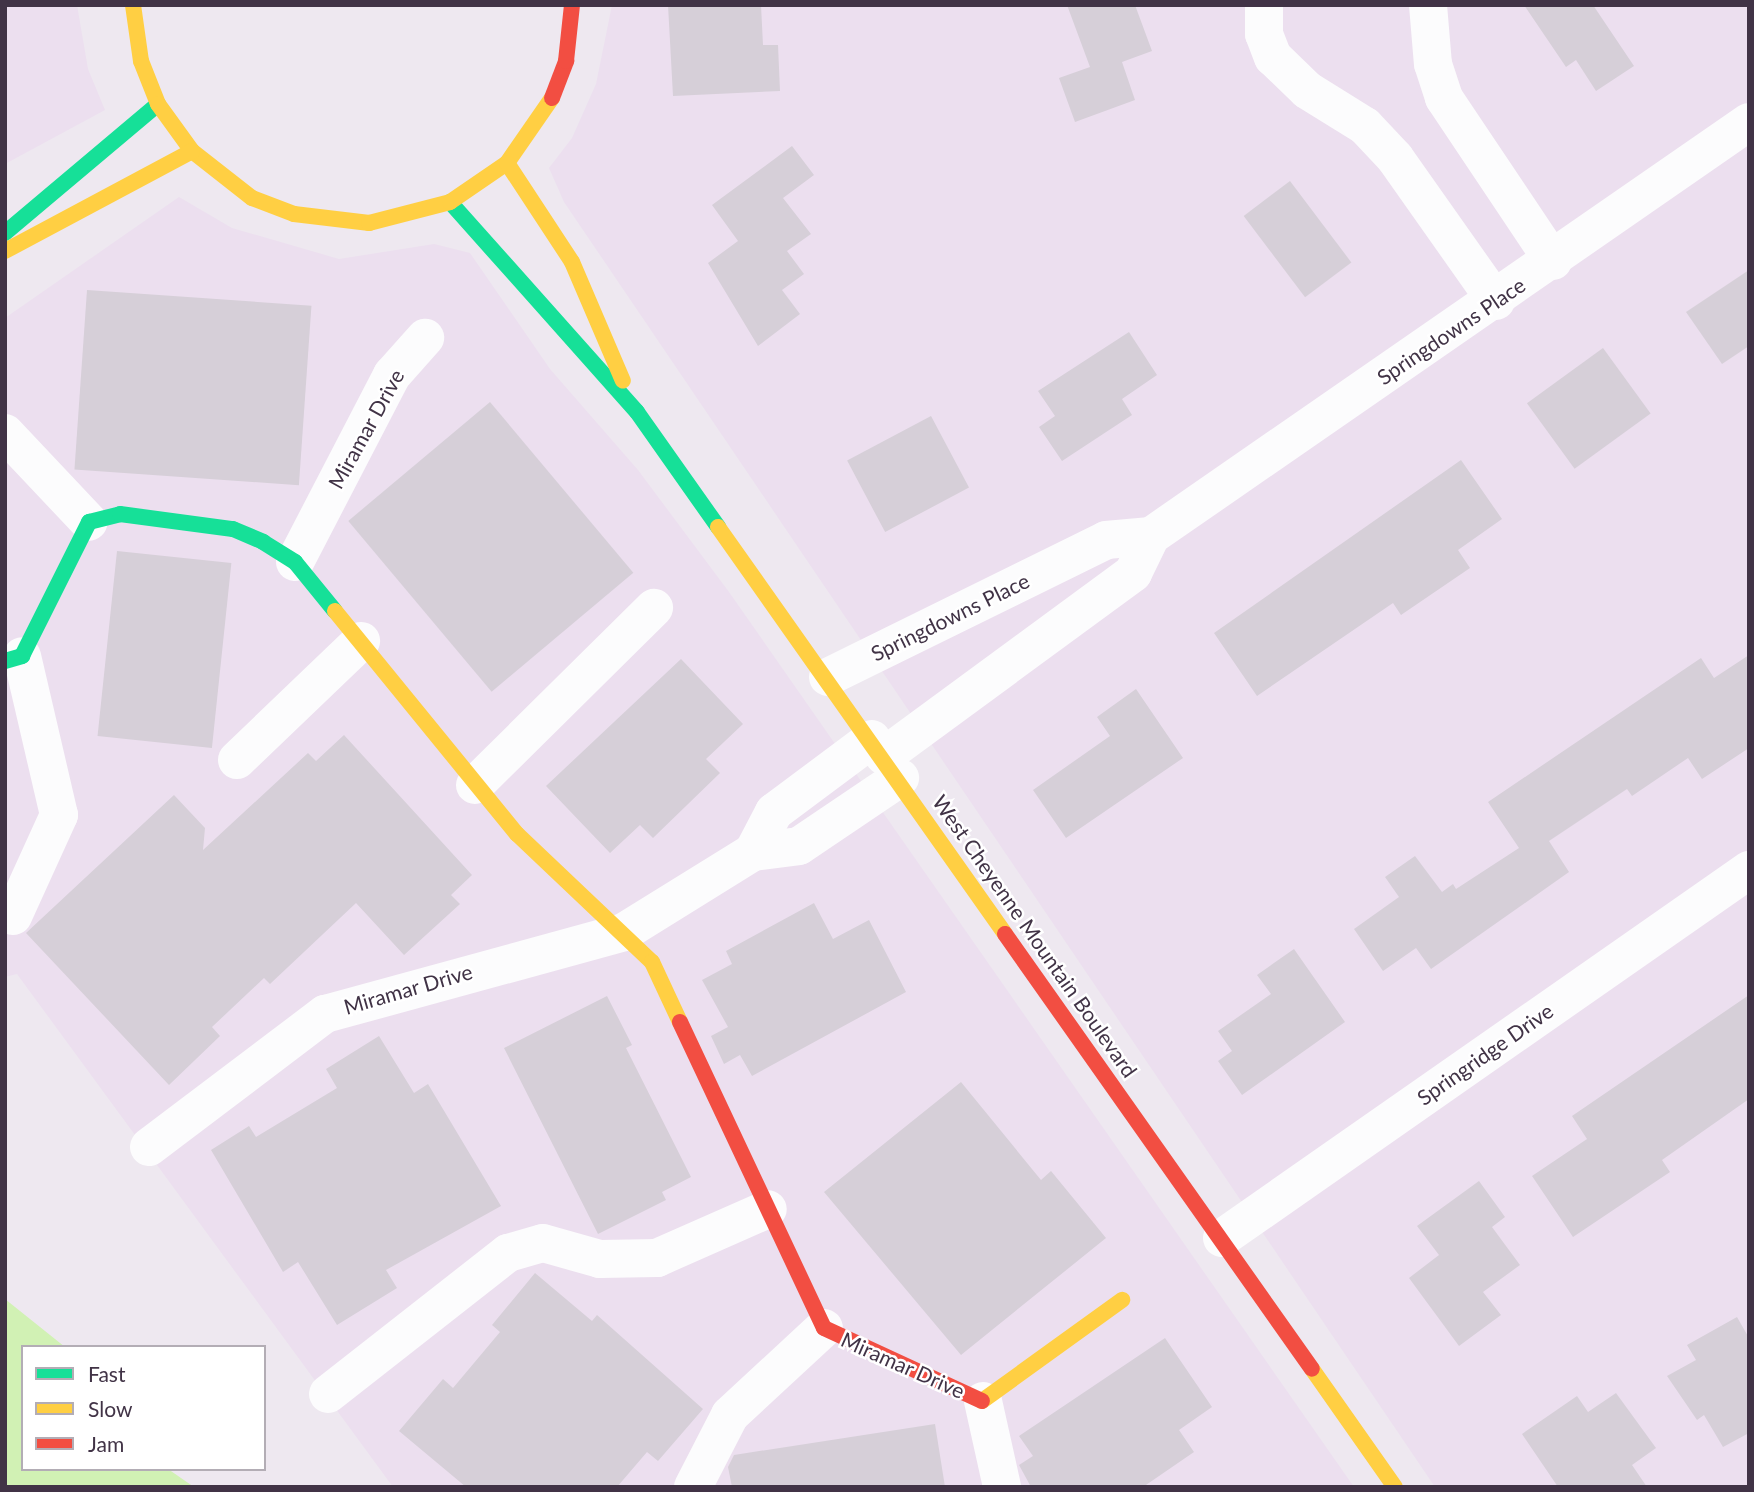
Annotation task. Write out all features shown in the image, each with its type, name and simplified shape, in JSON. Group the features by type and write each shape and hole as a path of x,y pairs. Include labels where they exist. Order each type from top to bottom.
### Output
{"street":[{"path":"133,5 141,61 158,104 192,152 252,198 294,214 369,223 450,202 507,163 553,97 566,61 572,5"},
{"path":"1264,5 1264,34 1273,57 1307,90 1365,126 1395,158 1496,301"},
{"path":"1428,5 1433,64 1444,98 1553,261"},
{"path":"5,233 158,104"},
{"name":"Springdowns Place","path":"828,677 1105,540 1151,536 1496,301 1749,122"},
{"path":"5,251 192,152"},
{"name":"West Cheyenne Mountain Boulevard","path":"507,163 572,262 637,412"},
{"name":"West Cheyenne Mountain Boulevard","path":"450,202 637,412 828,677 1395,1487"},
{"name":"Miramar Drive","path":"295,562 392,375 425,338"},
{"path":"5,433 89,522 13,659 59,815 13,915"},
{"name":"Miramar Drive","path":"89,522 120,514 233,529 295,562 475,785 566,884 624,932 652,962 824,1328 984,1401"},
{"name":"Springdowns Place","path":"885,758 1133,573 1151,536"},
{"path":"475,785 654,608"},
{"path":"237,760 361,641"},
{"name":"Miramar Drive","path":"149,1147 325,1014 624,932 753,852 774,812 885,758"},
{"name":"Springridge Drive","path":"1222,1238 1749,870"},
{"path":"328,1394 508,1253 543,1243 600,1259 657,1258 768,1209"},
{"name":"Miramar Drive","path":"984,1401 1122,1300"},
{"name":"Miramar Drive","path":"693,1487 730,1415 824,1328"},
{"name":"Miramar Drive","path":"984,1401 1002,1487"}],"shaded area":[{"path":"5,5 77,5 88,69 105,110 5,164"},
{"path":"612,5 1749,5 1749,1487 1435,1487 564,202 549,168 572,138 596,84"},
{"path":"179,197 232,228 339,259 434,244 470,253 550,369 638,470 729,592 1354,1487 393,1487 17,974 5,977 5,318"},
{"path":"5,1299 62,1345 21,1345 21,1471 171,1471 194,1487 5,1487"}],"building":[{"path":"668,5 761,5 763,45 778,45 780,91 673,96"},
{"path":"1067,5 1135,5 1152,51 1122,62 1135,100 1075,122 1059,78 1090,67"},
{"path":"1524,5 1593,5 1634,66 1596,91 1576,60 1566,67"},
{"path":"792,146 814,175 783,198 811,234 787,251 804,274 782,290 800,314 758,346 708,263 738,241 712,205"},
{"path":"1290,181 1351,262 1305,297 1244,216"},
{"path":"1749,270 1749,346 1722,364 1686,312"},
{"path":"87,290 311,306 299,485 74,470"},
{"path":"1129,332 1157,375 1122,399 1132,415 1062,461 1039,427 1055,416 1038,391"},
{"path":"1603,348 1651,414 1575,469 1527,403"},
{"path":"490,402 633,573 492,692 348,521"},
{"path":"931,416 969,488 885,532 847,461"},
{"path":"1461,460 1502,519 1458,550 1470,568 1401,615 1393,603 1257,696 1214,633"},
{"path":"117,551 231,563 212,748 98,736"},
{"path":"1749,655 1749,748 1702,779 1688,758 1632,796 1627,789 1549,841 1569,872 1431,969 1416,948 1383,971 1354,929 1399,897 1385,877 1415,856 1442,892 1453,884 1456,889 1519,848 1488,802 1701,658 1714,678"},
{"path":"681,659 743,724 706,759 720,773 653,838 640,825 610,853 546,786"},
{"path":"1136,689 1183,758 1066,838 1033,790 1110,736 1097,717"},
{"path":"344,735 472,875 451,895 460,904 404,955 356,903 270,984 264,978 212,1027 220,1036 169,1085 26,933 174,795 205,828 203,850 308,753 316,761"},
{"path":"814,903 833,939 869,920 906,992 752,1076 740,1055 724,1064 711,1036 728,1027 702,980 732,964 726,951"},
{"path":"1294,949 1345,1022 1242,1095 1218,1061 1232,1051 1218,1031 1271,994 1257,975"},
{"path":"1749,995 1749,1099 1662,1160 1670,1172 1573,1237 1532,1176 1587,1139 1572,1116"},
{"path":"607,996 632,1045 626,1048 691,1177 662,1192 666,1200 598,1234 504,1048"},
{"path":"379,1036 414,1093 428,1084 501,1206 386,1270 397,1288 337,1325 298,1262 283,1272 211,1150 249,1126 256,1137 337,1088 326,1069"},
{"path":"961,1082 1041,1180 1051,1171 1106,1238 961,1355 824,1192"},
{"path":"1479,1181 1505,1217 1492,1227 1520,1265 1483,1292 1501,1315 1459,1346 1409,1278 1439,1255 1417,1226"},
{"path":"535,1273 592,1321 597,1315 703,1409 658,1461 647,1452 617,1487 466,1487 399,1431 443,1379 453,1388 500,1332 492,1325"},
{"path":"1737,1317 1749,1338 1749,1433 1723,1447 1704,1415 1697,1420 1667,1376 1696,1360 1687,1345"},
{"path":"1165,1338 1212,1407 1179,1430 1194,1452 1143,1487 1031,1487 1019,1465 1033,1456 1019,1436"},
{"path":"1616,1393 1656,1448 1632,1465 1647,1487 1558,1487 1522,1434 1577,1396 1588,1412"},
{"path":"935,1424 945,1487 732,1487 728,1467 734,1455"}],"traffic: fast":[{"path":"5,233 158,104"},
{"path":"450,202 637,412 718,527"},
{"path":"5,661 22,656 89,522 120,514 233,529 263,542 295,562 335,611"}],"traffic: slow":[{"path":"133,5 141,61 158,104 192,151 252,198 294,214 369,223 450,202 507,163 552,98"},
{"path":"5,251 192,151"},
{"path":"507,163 572,262 623,381"},
{"path":"718,527 1005,934"},
{"path":"335,611 517,834 652,962 680,1022"},
{"path":"982,1401 1122,1300"},
{"path":"1312,1369 1395,1487"}],"traffic: jam":[{"path":"552,98 566,61 572,5"},
{"path":"1005,934 1312,1369"},
{"path":"680,1022 824,1328 982,1401"}]}
